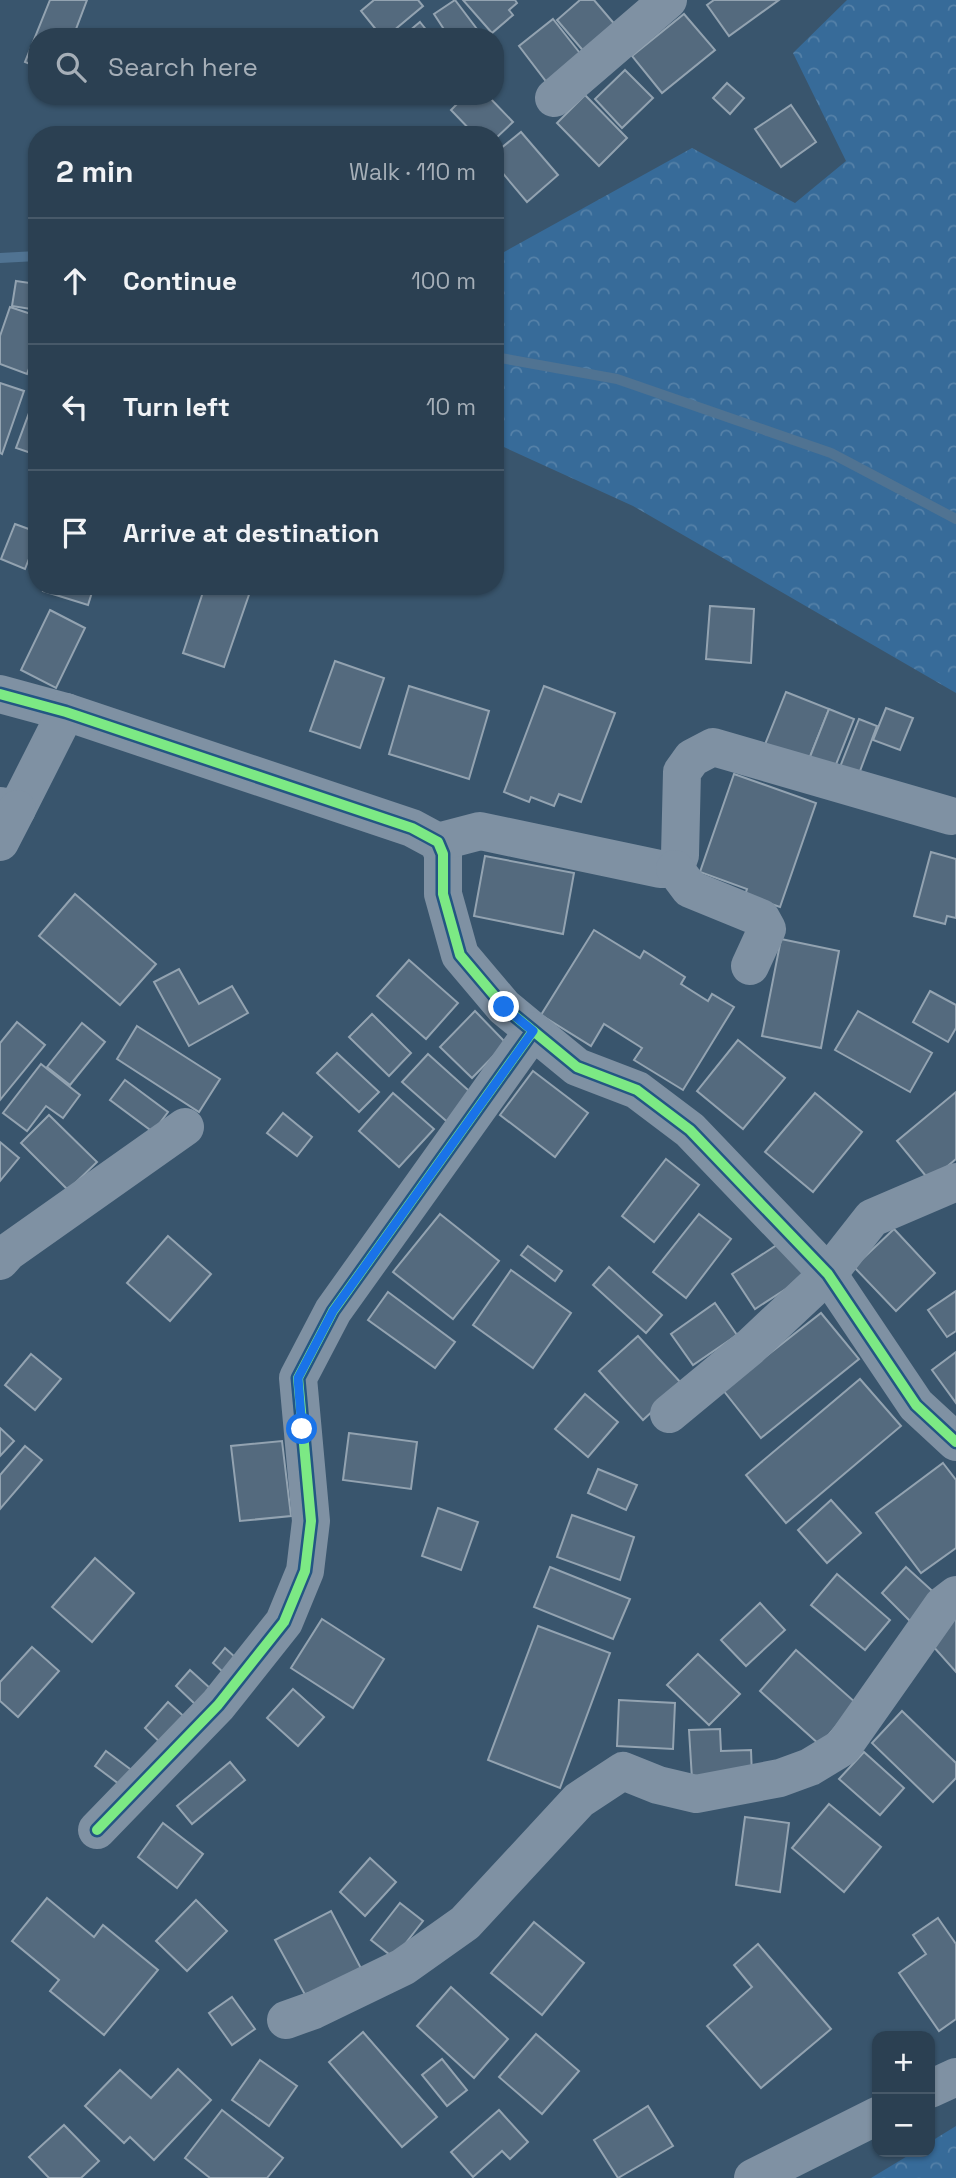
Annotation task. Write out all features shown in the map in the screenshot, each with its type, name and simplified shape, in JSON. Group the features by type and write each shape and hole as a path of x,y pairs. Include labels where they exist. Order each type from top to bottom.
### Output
{"street":[{"path":"554,98 668,0"},
{"path":"0,694 66,712 412,828 438,842 443,854 443,894 460,955 504,1007 577,1067 636,1090 690,1130 828,1275 916,1405 956,1442"},
{"path":"0,842 9,807 66,712"},
{"path":"676,869 680,855 682,772 692,758 713,747 951,816"},
{"path":"438,842 480,831 660,869 676,869"},
{"path":"676,869 690,889 761,918 767,929 750,966"},
{"path":"97,1830 218,1704 284,1622 305,1571 311,1521 298,1378 333,1311 533,1031"},
{"path":"0,1261 8,1252 185,1127"},
{"path":"669,1414 750,1347 828,1275 872,1218 956,1182"},
{"path":"286,2020 314,2010 403,1967 465,1923 579,1800 623,1771 658,1785 696,1794 779,1778 810,1767 843,1747 943,1605 956,1595"},
{"path":"935,2088 956,2077"},
{"path":"752,2178 872,2118"}],"green space":[{"path":"847,0 956,0 956,693 633,506 504,447 504,252 692,148 795,203 846,161 793,53"},
{"path":"956,2126 956,2178 871,2178 906,2157 935,2157 935,2139"}],"building":[{"path":"50,0 87,0 76,28 39,28"},
{"path":"374,0 418,0 423,6 397,28 375,28 361,11"},
{"path":"455,0 476,28 443,28 434,14"},
{"path":"463,0 515,0 517,3 509,10 513,15 498,28 488,28"},
{"path":"580,0 594,0 617,27 586,54 557,20"},
{"path":"714,0 779,0 729,36 707,5"},
{"path":"684,14 715,50 662,93 632,56"},
{"path":"553,19 583,57 548,84 519,46"},
{"path":"420,22 425,28 413,28"},
{"path":"625,70 653,98 622,128 595,99"},
{"path":"727,83 744,98 730,114 713,98"},
{"path":"585,95 627,138 599,166 557,123"},
{"path":"456,105 497,105 513,122 504,130 504,126 466,126 451,110"},
{"path":"791,105 816,142 781,167 755,129"},
{"path":"521,132 558,175 527,202 504,175 504,146"},
{"path":"16,281 28,283 28,309 12,306"},
{"path":"10,307 28,313 27,374 0,364 0,336"},
{"path":"0,383 24,391 2,454 0,453"},
{"path":"28,416 28,452 16,448"},
{"path":"15,524 28,529 28,561 25,569 1,559"},
{"path":"56,595 91,595 88,605"},
{"path":"202,595 249,595 224,667 183,653"},
{"path":"710,606 754,609 751,663 706,659"},
{"path":"50,610 85,628 56,688 21,670"},
{"path":"335,661 384,678 360,748 310,731"},
{"path":"409,686 489,711 469,779 389,754"},
{"path":"544,686 615,713 581,802 559,794 554,806 531,797 529,802 504,792"},
{"path":"786,692 829,709 807,764 764,747"},
{"path":"886,708 913,718 900,750 873,740"},
{"path":"829,709 854,719 833,772 808,762"},
{"path":"859,719 877,726 857,779 838,772"},
{"path":"734,774 816,803 780,907 745,895 747,889 700,872"},
{"path":"931,852 956,859 956,918 947,916 945,924 914,916"},
{"path":"485,856 574,873 563,934 474,916"},
{"path":"75,894 156,964 120,1005 39,936"},
{"path":"594,930 640,958 644,951 685,977 681,984 708,1001 712,994 734,1007 683,1090 634,1060 642,1048 604,1024 591,1046 541,1015"},
{"path":"781,939 839,951 821,1048 762,1036"},
{"path":"409,960 458,1003 426,1039 377,996"},
{"path":"179,969 199,1004 232,986 248,1013 189,1046 154,982"},
{"path":"930,991 956,1005 956,1028 948,1042 913,1022"},
{"path":"475,1011 506,1043 472,1078 440,1047"},
{"path":"858,1011 932,1053 910,1092 835,1050"},
{"path":"372,1014 411,1053 389,1076 349,1037"},
{"path":"17,1022 45,1045 0,1100 0,1043"},
{"path":"82,1023 105,1042 70,1085 47,1067"},
{"path":"137,1026 220,1079 199,1112 117,1059"},
{"path":"738,1040 785,1078 743,1129 697,1091"},
{"path":"337,1053 379,1092 359,1112 317,1073"},
{"path":"428,1054 477,1098 452,1126 402,1082"},
{"path":"41,1064 80,1095 63,1118 46,1106 27,1131 3,1113"},
{"path":"533,1071 588,1113 555,1157 500,1115"},
{"path":"125,1080 168,1112 153,1132 110,1100"},
{"path":"956,1092 956,1159 930,1181 897,1141"},
{"path":"393,1093 434,1129 399,1167 359,1131"},
{"path":"815,1093 862,1132 813,1192 765,1152"},
{"path":"283,1113 312,1137 297,1156 267,1133"},
{"path":"49,1115 97,1162 68,1190 21,1143"},
{"path":"0,1142 19,1158 0,1181"},
{"path":"666,1159 699,1185 654,1242 622,1216"},
{"path":"440,1214 499,1261 453,1319 393,1272"},
{"path":"699,1214 731,1239 686,1298 653,1272"},
{"path":"894,1229 935,1273 896,1311 854,1267"},
{"path":"168,1236 211,1274 170,1321 127,1283"},
{"path":"783,1241 806,1276 755,1309 732,1274"},
{"path":"528,1246 562,1271 555,1281 521,1255"},
{"path":"609,1267 662,1315 646,1333 593,1285"},
{"path":"511,1270 571,1313 533,1368 473,1325"},
{"path":"956,1291 956,1331 947,1337 928,1310"},
{"path":"388,1292 455,1342 435,1368 368,1320"},
{"path":"715,1303 737,1335 693,1365 671,1334"},
{"path":"821,1313 859,1359 761,1438 723,1390"},
{"path":"638,1336 682,1384 643,1420 599,1371"},
{"path":"956,1352 956,1403 932,1370"},
{"path":"31,1354 61,1379 35,1410 5,1385"},
{"path":"860,1379 901,1426 786,1523 746,1475"},
{"path":"585,1394 618,1422 588,1457 555,1429"},
{"path":"0,1428 14,1441 0,1456"},
{"path":"349,1433 417,1442 411,1489 343,1480"},
{"path":"282,1441 291,1516 240,1521 231,1446"},
{"path":"25,1446 42,1460 0,1509 0,1475"},
{"path":"943,1463 956,1480 956,1548 921,1573 876,1513"},
{"path":"598,1469 637,1485 626,1510 588,1493"},
{"path":"831,1500 861,1533 827,1563 798,1530"},
{"path":"438,1508 478,1522 461,1570 422,1556"},
{"path":"572,1515 634,1537 620,1580 557,1557"},
{"path":"95,1558 134,1593 92,1642 52,1607"},
{"path":"550,1567 630,1599 613,1639 534,1607"},
{"path":"906,1567 940,1598 914,1625 882,1593"},
{"path":"837,1574 890,1620 865,1650 811,1605"},
{"path":"760,1603 785,1630 746,1666 721,1640"},
{"path":"956,1607 956,1672 924,1636"},
{"path":"322,1619 384,1659 353,1708 291,1668"},
{"path":"538,1626 610,1653 560,1788 488,1760"},
{"path":"32,1647 59,1671 18,1717 0,1701 0,1682"},
{"path":"225,1648 236,1658 224,1673 213,1663"},
{"path":"796,1650 856,1703 820,1745 760,1691"},
{"path":"698,1654 740,1694 709,1725 667,1685"},
{"path":"190,1670 211,1689 196,1705 176,1686"},
{"path":"293,1689 324,1717 298,1746 267,1718"},
{"path":"619,1700 675,1703 673,1749 617,1746"},
{"path":"168,1702 189,1721 166,1748 145,1728"},
{"path":"902,1711 956,1763 956,1778 933,1802 872,1743"},
{"path":"720,1729 721,1751 751,1750 752,1776 692,1779 689,1730"},
{"path":"106,1751 138,1775 127,1790 95,1766"},
{"path":"864,1752 904,1788 880,1815 839,1779"},
{"path":"230,1762 245,1780 192,1824 177,1806"},
{"path":"829,1804 881,1847 844,1892 792,1848"},
{"path":"745,1817 789,1823 780,1892 736,1885"},
{"path":"163,1823 203,1854 177,1888 138,1857"},
{"path":"370,1858 396,1882 365,1916 340,1892"},
{"path":"47,1898 94,1937 103,1925 158,1970 104,2035 50,1991 59,1980 12,1941"},
{"path":"196,1900 227,1931 187,1971 156,1941"},
{"path":"400,1903 423,1921 394,1958 371,1940"},
{"path":"331,1911 364,1974 309,2002 275,1940"},
{"path":"938,1918 956,1944 956,2019 939,2031 899,1973 926,1954 913,1935"},
{"path":"534,1922 584,1963 542,2015 491,1973"},
{"path":"758,1944 831,2029 761,2088 707,2026 752,1987 734,1965"},
{"path":"451,1987 508,2039 474,2078 417,2026"},
{"path":"232,1997 255,2029 232,2045 209,2013"},
{"path":"363,2032 437,2117 402,2147 329,2062"},
{"path":"536,2034 579,2071 542,2114 499,2077"},
{"path":"442,2059 467,2090 447,2106 422,2075"},
{"path":"260,2060 297,2086 269,2126 232,2100"},
{"path":"178,2069 211,2100 154,2160 130,2137 124,2143 85,2106 120,2070 151,2098"},
{"path":"648,2106 673,2146 618,2178 594,2140"},
{"path":"222,2110 283,2158 267,2178 210,2178 185,2158"},
{"path":"499,2110 528,2142 510,2159 502,2151 473,2177 451,2152"},
{"path":"64,2125 99,2161 81,2178 49,2178 29,2157"}],"waterway":[{"path":"0,258 28,256"},
{"path":"504,359 617,379 831,453 956,519"}],"cycle path":[{"path":"0,694 66,712 412,828 438,842 443,854 443,894 460,955 504,1007 577,1067 637,1090 690,1130 828,1274 916,1405 956,1442"},
{"path":"97,1830 218,1705 284,1622 305,1571 311,1521 298,1378 333,1311 533,1031"}],"route":[{"path":"302,1429 298,1378 333,1311 533,1031 504,1007"}]}
